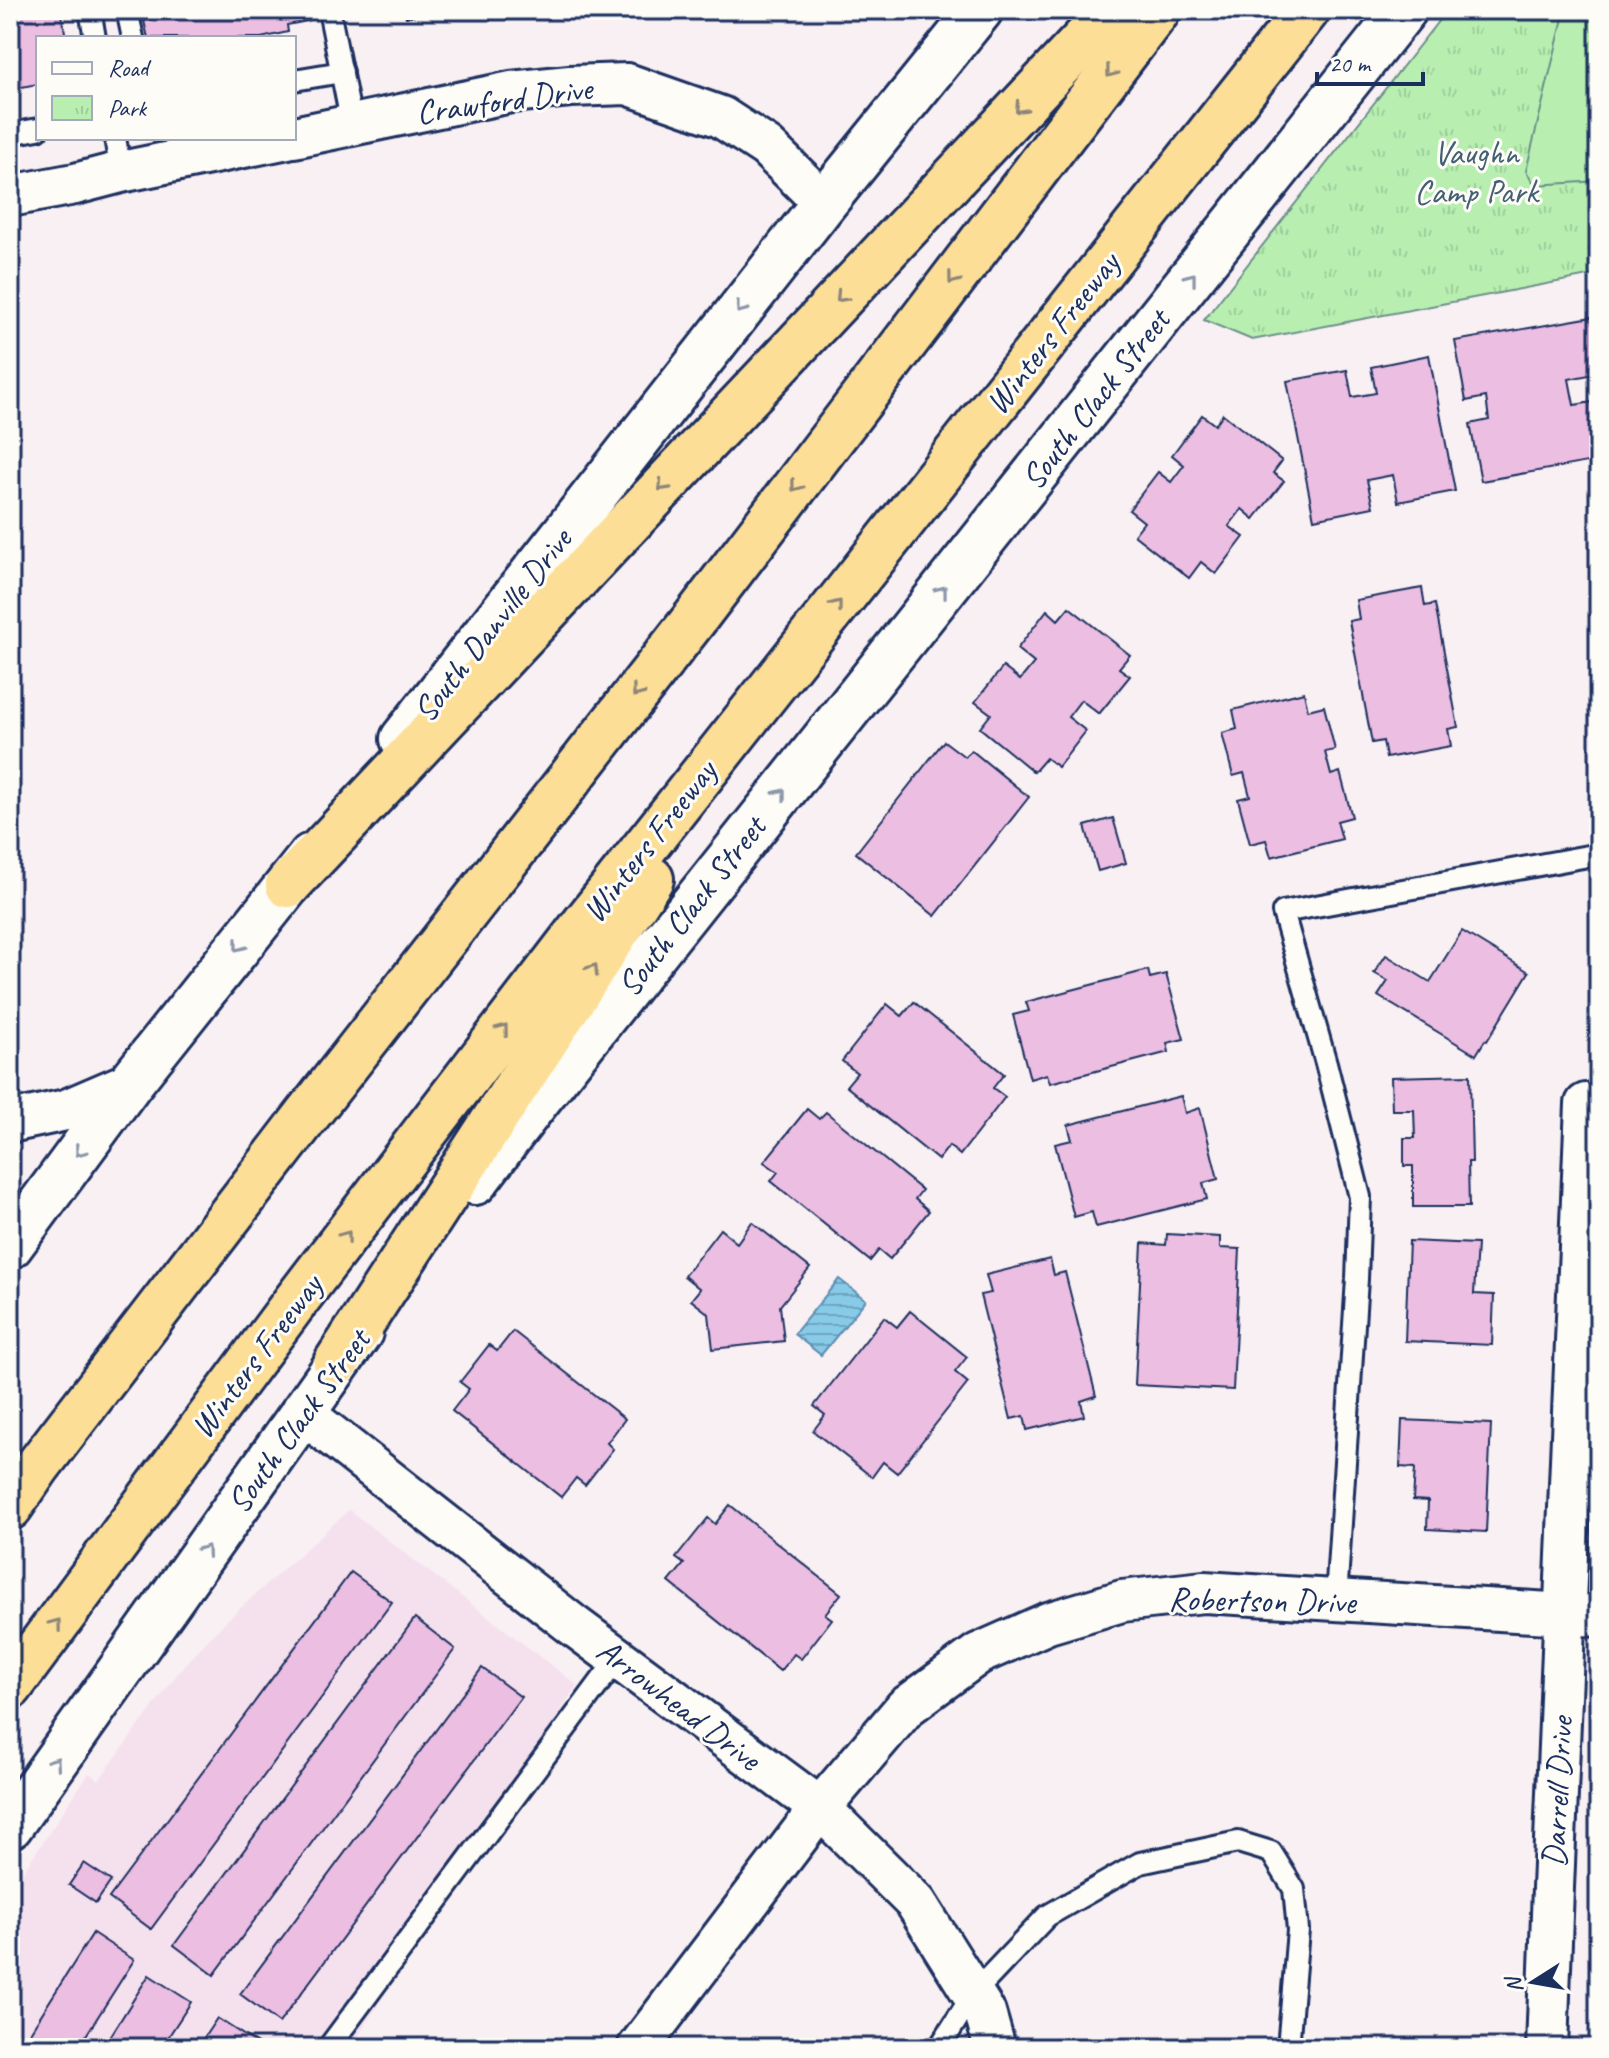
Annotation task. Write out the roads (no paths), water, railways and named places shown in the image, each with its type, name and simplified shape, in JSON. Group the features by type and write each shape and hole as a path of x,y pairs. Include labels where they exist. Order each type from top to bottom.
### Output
{"highway":[{"path":"288,885 1112,10"},
{"path":"10,1507 295,1130 693,621 1158,10"},
{"name":"Winters Freeway","path":"10,1687 314,1277 575,935 1307,10"},
{"path":"336,1363 801,650"}],"main road":[{"name":"South Danville Drive","path":"10,1246 131,1082 824,203 980,10"},
{"name":"South Clack Street","path":"10,1826 336,1363 536,1102 1404,10"}],"street":[{"name":"Crawford Drive","path":"296,136 511,92 627,84 721,117 767,147 824,203"},
{"name":"Crawford Drive","path":"10,196 75,184 118,155 262,140"},
{"path":"10,1122 66,1110 131,1082"},
{"name":"Darrell Drive","path":"1547,2048 1553,1873 1582,1615 1586,1104"},
{"name":"Arrowhead Drive","path":"303,1413 556,1612 820,1808 916,1903 985,2013 995,2048"},
{"name":"Robertson Drive","path":"638,2048 820,1808 906,1707 978,1654 1048,1623 1122,1601 1204,1592 1582,1615"}],"lane":[{"path":"90,10 95,36"},
{"path":"127,10 133,36"},
{"path":"329,10 352,125"},
{"path":"296,80 342,72"},
{"path":"10,134 36,129"},
{"path":"1336,1599 1360,1197 1283,912 1599,854"},
{"path":"328,2048 618,1658"},
{"path":"939,2048 973,1994 1047,1916 1140,1863 1238,1842 1271,1852 1294,1889 1298,1930 1288,2048"}],"water":[{"path":"839,1279 866,1300 821,1355 794,1334"}],"park label":[{"name":"Vaughn Camp Park","path":"1476,172"}]}
